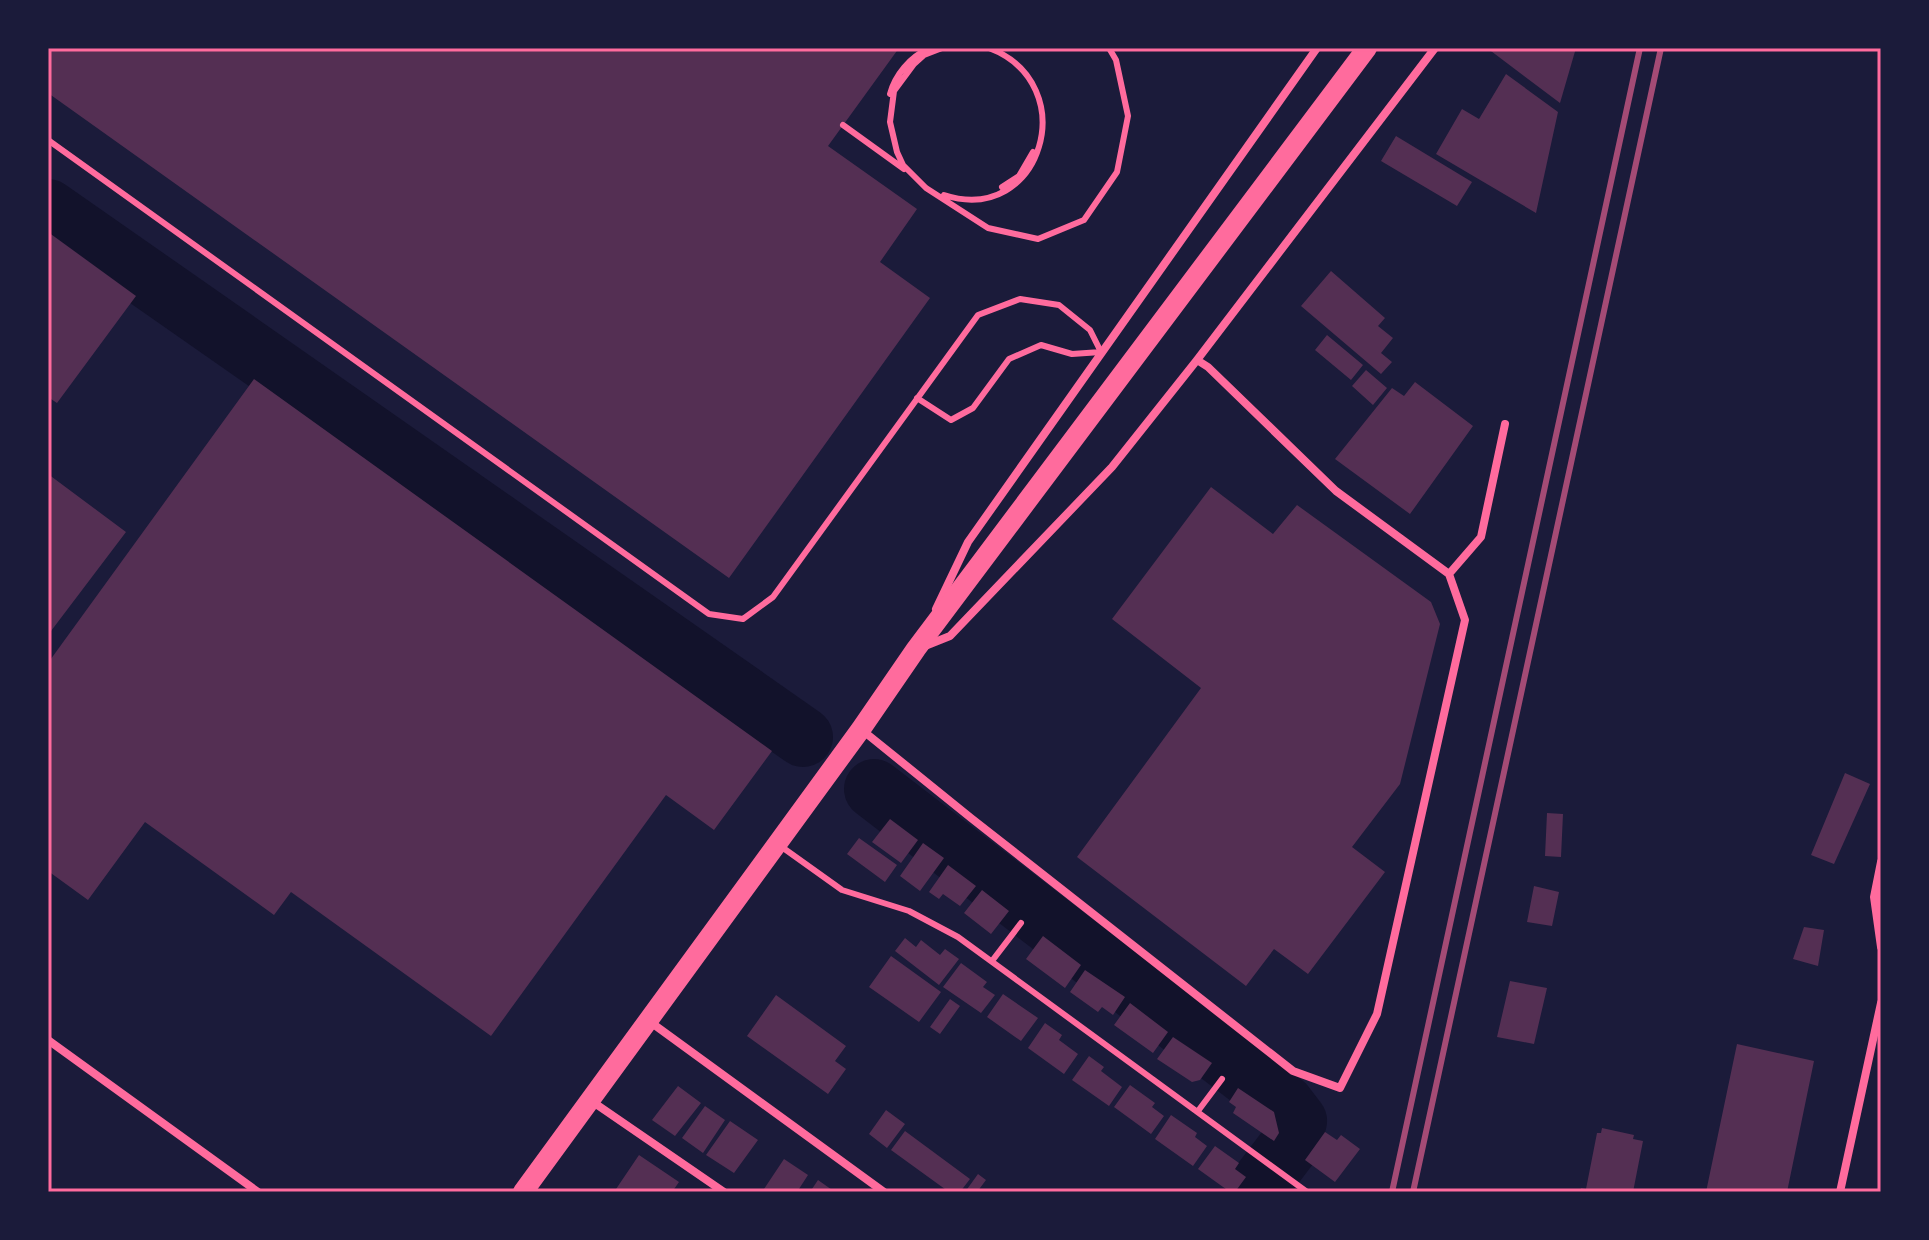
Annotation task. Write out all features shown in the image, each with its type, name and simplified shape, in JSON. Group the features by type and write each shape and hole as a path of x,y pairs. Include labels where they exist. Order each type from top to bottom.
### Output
{"main road":[{"path":"523,1192 916,649 1367,48"}],"street":[{"path":"916,649 968,542 1317,48"},
{"path":"916,649 950,636 1112,467 1435,48"},
{"path":"861,729 1293,1071 1340,1088 1377,1014 1465,620 1449,574 1336,491 1208,367 1197,360"},
{"path":"1449,574 1481,537 1505,424"},
{"path":"1881,862 1874,897 1881,947"},
{"path":"1840,1192 1881,1003"},
{"path":"648,1021 884,1192"},
{"path":"48,1040 258,1192"},
{"path":"590,1100 724,1192"}],"lane":[{"path":"930,48 910,61 891,88 887,120 893,149 899,162 922,185 934,191 946,196 956,198 966,199 986,196 1012,185 1027,170 1036,148 1041,115 1036,90 1014,61 989,48 1016,62 1037,91 1041,103 1043,128 1034,162 1014,186 988,198 967,200 958,198 948,196 935,191 924,186 901,163 895,150 888,121 893,90 911,63 940,48"},
{"path":"940,48 924,55 914,64 894,91 890,122 897,152 911,176 988,228 1038,239 1084,220 1117,172 1128,116 1116,60 1109,48"},
{"path":"843,125 932,189 964,197 1000,188 1019,176 1031,159 1038,137 1040,113 1034,88 1023,70 994,48"},
{"path":"48,140 709,614 743,619 773,597 917,398 978,315 1020,299 1059,305 1090,330 1101,352 1072,354 1041,345 1009,359 973,408 951,420 917,398"},
{"path":"777,844 842,890 909,911 958,937 1307,1192"},
{"path":"992,961 1021,923"},
{"path":"1198,1111 1222,1079"}],"building":[{"path":"48,48 899,48 828,146 917,209 880,262 930,298 729,578 48,93"},
{"path":"1487,48 1576,48 1560,103"},
{"path":"1506,74 1558,112 1536,213 1436,154 1462,109 1479,119"},
{"path":"1396,136 1472,182 1457,206 1381,161"},
{"path":"48,232 136,296 57,403 48,397"},
{"path":"1331,271 1385,318 1378,326 1393,338 1381,353 1392,362 1381,374 1301,306"},
{"path":"1327,335 1363,365 1351,380 1315,350"},
{"path":"1366,370 1387,388 1373,405 1352,386"},
{"path":"254,379 772,751 714,830 666,795 491,1036 291,892 274,915 145,822 88,900 48,871 48,663"},
{"path":"1415,382 1473,426 1410,514 1335,459 1392,388 1404,396"},
{"path":"48,474 126,532 48,635"},
{"path":"1211,487 1273,534 1297,505 1431,602 1440,624 1400,784 1352,847 1385,872 1308,974 1274,949 1246,986 1077,857 1201,688 1112,619"},
{"path":"1845,773 1870,784 1834,864 1811,855"},
{"path":"1547,813 1563,814 1561,857 1545,856"},
{"path":"890,819 918,840 901,863 872,842"},
{"path":"859,838 897,865 885,882 847,854"},
{"path":"923,843 944,858 920,891 900,876"},
{"path":"948,865 976,886 960,906 943,894 939,899 929,892"},
{"path":"1534,886 1559,892 1552,926 1527,922"},
{"path":"982,890 1009,911 991,934 964,913"},
{"path":"1804,927 1824,930 1818,966 1793,959"},
{"path":"1043,936 1081,965 1065,988 1026,959"},
{"path":"905,938 916,947 921,940 940,955 945,949 959,959 939,985 895,951"},
{"path":"891,956 941,992 919,1022 869,987"},
{"path":"961,963 987,982 983,987 995,995 981,1013 943,987"},
{"path":"1085,970 1125,997 1113,1015 1102,1007 1098,1012 1070,992"},
{"path":"1510,981 1547,988 1534,1044 1497,1037"},
{"path":"1003,994 1038,1018 1021,1041 987,1017"},
{"path":"776,995 846,1046 835,1061 846,1069 828,1094 747,1036"},
{"path":"950,999 960,1006 940,1034 930,1027"},
{"path":"1130,1003 1168,1032 1153,1053 1114,1025"},
{"path":"1045,1023 1062,1035 1059,1040 1078,1054 1064,1074 1028,1048"},
{"path":"1173,1037 1212,1063 1200,1080 1192,1082 1157,1059"},
{"path":"1737,1044 1814,1061 1787,1192 1706,1192"},
{"path":"1089,1056 1104,1067 1101,1071 1122,1087 1109,1106 1072,1080"},
{"path":"1130,1085 1155,1103 1152,1107 1164,1116 1151,1134 1114,1107"},
{"path":"678,1086 701,1103 675,1136 652,1120"},
{"path":"1238,1088 1274,1112 1279,1133 1274,1141 1233,1113 1236,1107 1229,1102"},
{"path":"705,1106 725,1120 703,1153 682,1138"},
{"path":"886,1110 905,1124 887,1148 869,1134"},
{"path":"1171,1115 1197,1133 1195,1137 1207,1146 1193,1166 1155,1139"},
{"path":"730,1121 758,1140 734,1173 706,1155"},
{"path":"1602,1128 1634,1135 1633,1139 1643,1141 1633,1192 1580,1192 1581,1188 1586,1189 1597,1133 1601,1133"},
{"path":"905,1131 970,1179 960,1192 949,1192 891,1150"},
{"path":"1325,1132 1337,1140 1341,1135 1360,1149 1335,1182 1305,1160"},
{"path":"1215,1146 1239,1163 1235,1169 1246,1177 1235,1192 1230,1192 1198,1169"},
{"path":"639,1155 679,1182 672,1192 614,1192"},
{"path":"784,1159 808,1175 797,1192 762,1192"},
{"path":"978,1174 986,1180 977,1192 965,1192"},
{"path":"818,1180 835,1192 810,1192"}],"waterway":[{"path":"48,209 803,737"},
{"path":"874,789 1284,1104 1297,1121 1292,1142 1254,1192"}],"railway":[{"path":"1392,1192 1640,48"},
{"path":"1413,1192 1661,48"}]}
